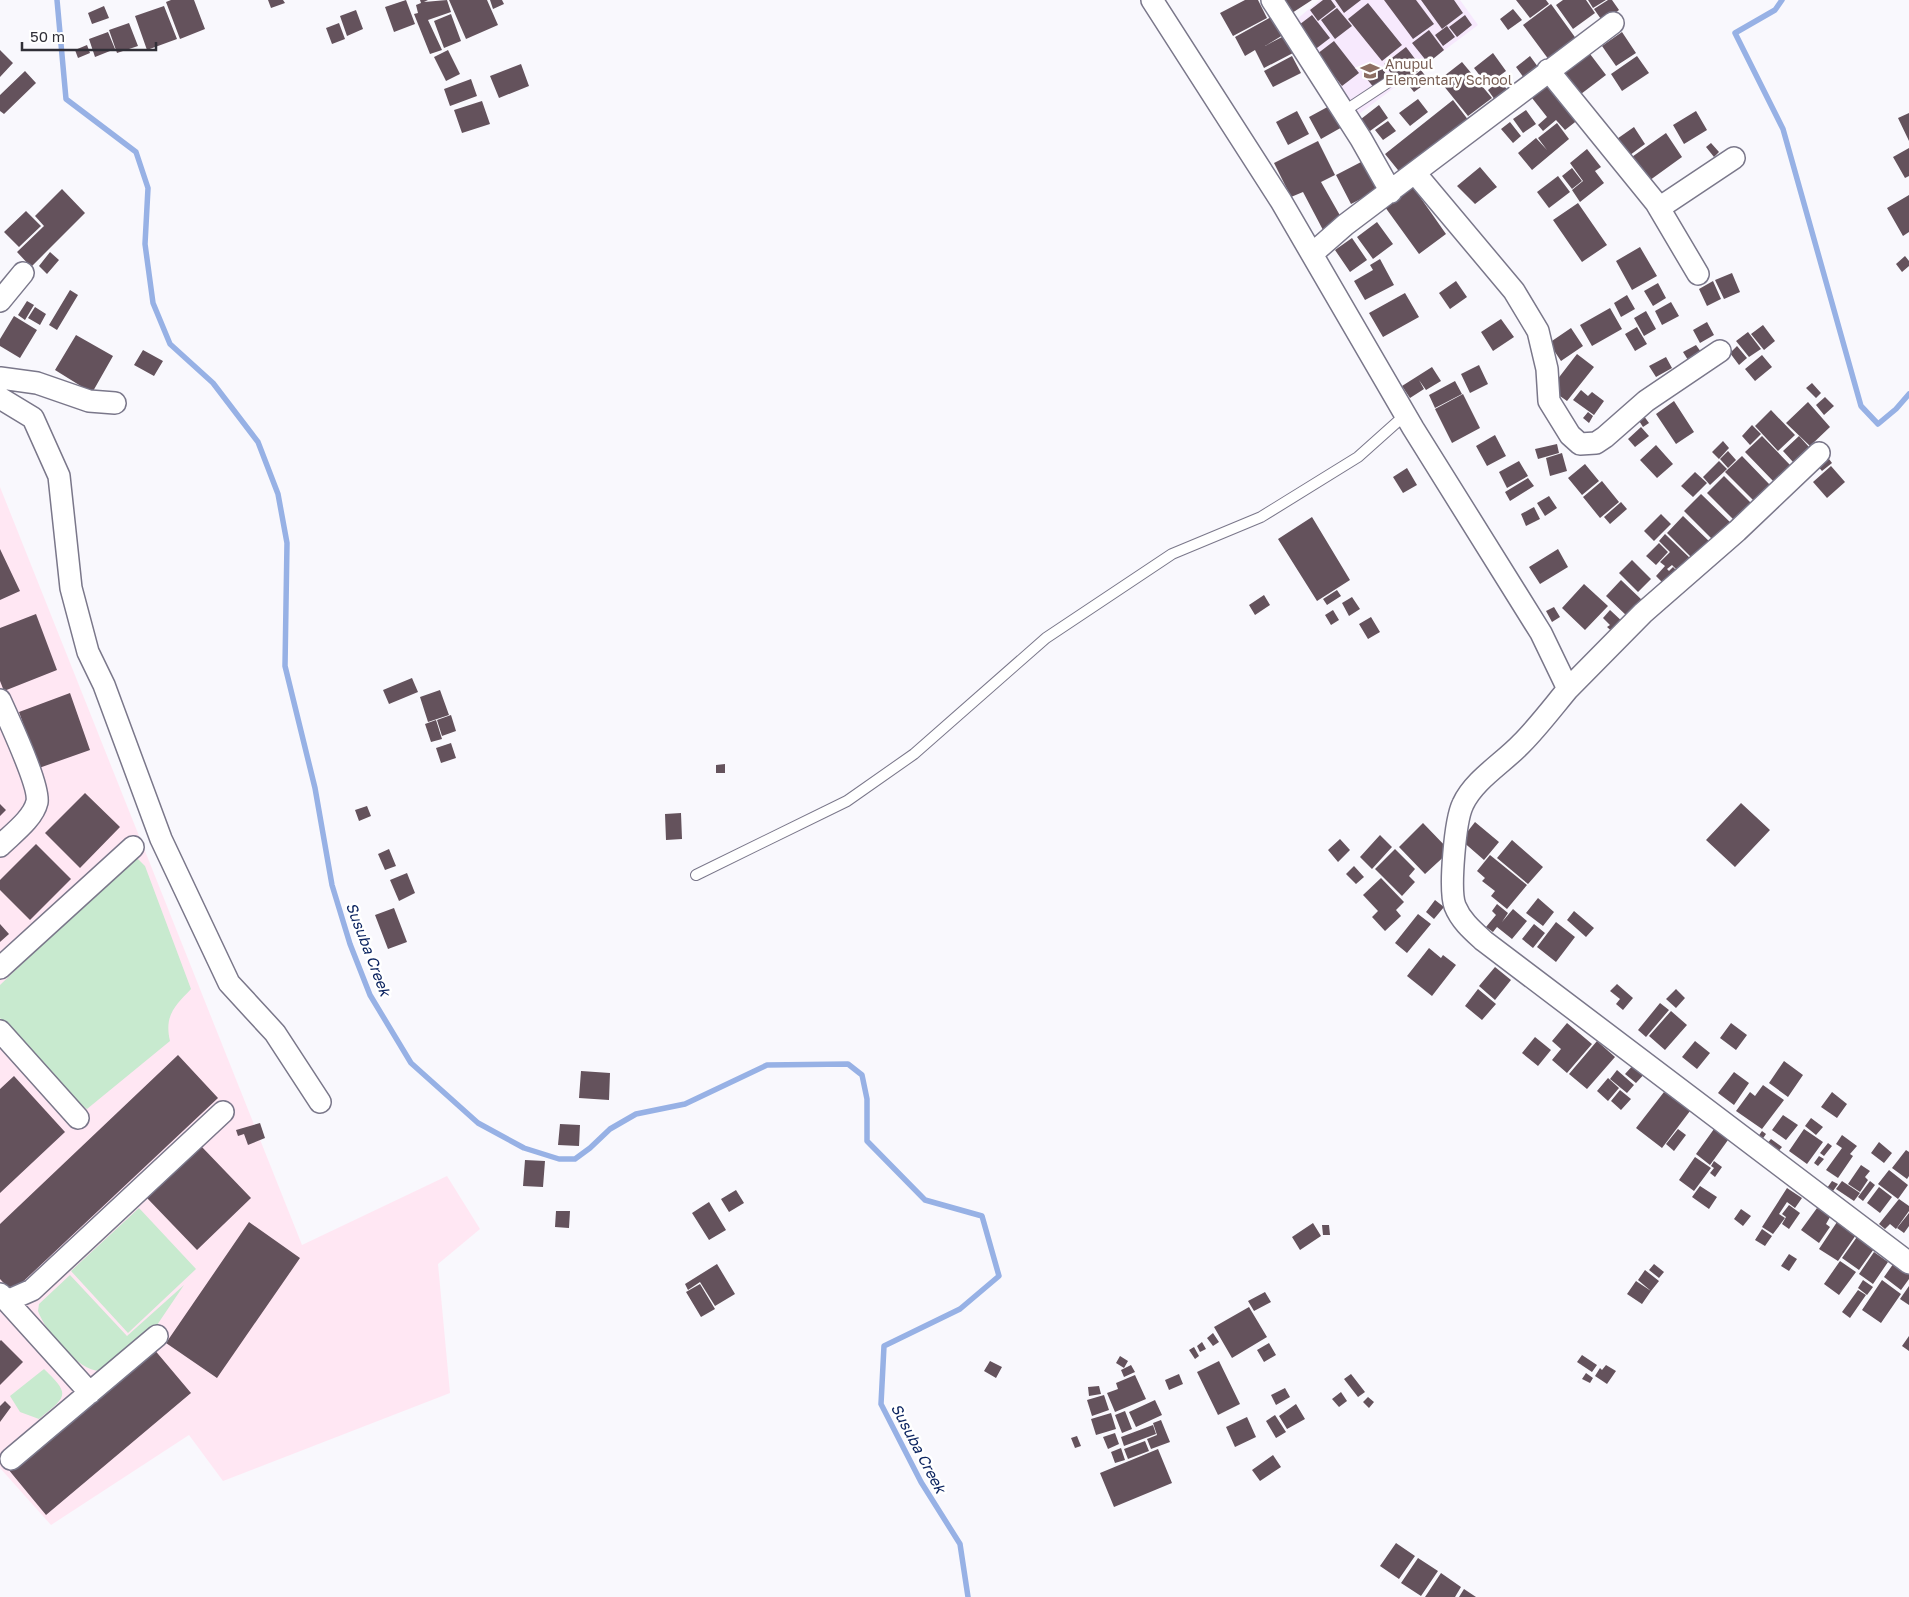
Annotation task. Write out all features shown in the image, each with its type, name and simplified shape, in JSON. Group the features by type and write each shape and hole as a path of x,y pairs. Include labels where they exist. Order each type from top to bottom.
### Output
{"street":[{"path":"1152,0 1281,201 1406,415 1541,633 1568,689"},
{"path":"1272,0 1391,192"},
{"path":"1312,254 1345,225 1391,192 1548,70 1613,23"},
{"path":"1548,70 1659,208 1698,274"},
{"path":"1659,208 1734,158"},
{"path":"1415,173 1514,291 1538,331 1547,369 1549,401 1570,435 1580,444 1596,442 1605,437 1646,401 1720,351"},
{"path":"0,301 23,273"},
{"path":"0,378 37,383 89,401 115,403"},
{"path":"0,398 33,418 59,476 71,588 88,652 104,685 161,839 229,983 275,1032 320,1102"},
{"path":"1819,453 1737,531 1642,613 1568,689 1521,744 1472,791 1463,804 1458,819 1452,886 1455,905 1467,926 1484,941 1909,1263"},
{"path":"0,700 28,765 37,801 30,816 0,846"},
{"path":"0,968 133,847"},
{"path":"0,1031 78,1118"},
{"path":"90,1393 4,1298 32,1290 223,1112"},
{"path":"11,1459 157,1336"}],"lane":[{"path":"1343,112 1390,81"},
{"path":"696,875 847,801 914,754 1046,638 1172,554 1261,517 1358,457 1406,415"}],"shaded area":[{"name":"Anupul Elementary School","path":"1320,0 1460,0 1478,25 1355,117 1291,24"},
{"path":"0,487 302,1245 447,1176 480,1229 438,1264 450,1393 223,1481 189,1435 51,1525 0,1468"}],"green space":[{"path":"135,856 145,866 191,989 172,1012 168,1024 170,1041 87,1109 75,1101 0,1018 0,985"},
{"path":"139,1208 196,1269 128,1333 71,1271"},
{"path":"70,1275 127,1336 184,1285 155,1328 100,1371 82,1364 63,1348 48,1329 38,1311 39,1304"},
{"path":"44,1369 59,1385 62,1395 60,1400 39,1419 20,1412 10,1396"}],"building":[{"path":"171,0 194,0 205,29 180,39 166,2"},
{"path":"268,0 283,0 285,3 271,8"},
{"path":"406,0 415,24 394,32 385,7"},
{"path":"420,0 428,0 424,2 447,0 451,12 428,20 442,50 430,54 414,14 418,13 416,5 421,3"},
{"path":"449,0 487,0 498,25 466,39"},
{"path":"490,0 502,0 504,4 493,9"},
{"path":"1245,0 1258,0 1267,18 1233,36 1220,13"},
{"path":"1284,0 1312,0 1292,13"},
{"path":"1323,0 1331,0 1336,7 1318,21 1310,10"},
{"path":"1335,0 1361,0 1344,13"},
{"path":"1384,0 1416,0 1434,24 1413,39"},
{"path":"1421,0 1454,0 1463,13 1442,29"},
{"path":"1516,0 1546,0 1549,4 1530,18"},
{"path":"1563,0 1586,0 1595,13 1573,29 1556,5"},
{"path":"1588,0 1606,0 1593,8"},
{"path":"1608,0 1612,0 1619,10 1603,22 1594,9"},
{"path":"1368,3 1402,45 1382,61 1348,19"},
{"path":"1551,4 1577,40 1549,60 1523,25"},
{"path":"104,6 109,18 92,24 88,13"},
{"path":"164,6 177,39 147,50 135,16"},
{"path":"1337,8 1352,26 1335,39 1321,20"},
{"path":"1513,9 1522,20 1508,30 1500,19"},
{"path":"356,10 363,29 347,36 340,16"},
{"path":"451,14 461,41 444,48 434,21"},
{"path":"1312,15 1330,38 1313,51 1295,28"},
{"path":"1465,15 1472,25 1457,37 1449,27"},
{"path":"1273,16 1283,35 1265,46 1284,36 1293,53 1264,68 1255,50 1245,56 1235,37"},
{"path":"129,23 138,46 117,53 109,30"},
{"path":"339,23 345,39 332,44 326,28"},
{"path":"1447,26 1455,37 1443,46 1435,35"},
{"path":"1429,30 1444,50 1428,63 1412,43"},
{"path":"108,32 115,49 95,57 89,39"},
{"path":"1622,32 1636,53 1616,66 1602,46"},
{"path":"1334,41 1359,73 1342,86 1317,54"},
{"path":"87,45 90,53 78,58 75,50"},
{"path":"1406,47 1422,68 1400,85 1384,64"},
{"path":"0,50 13,63 0,77"},
{"path":"448,50 460,74 446,81 434,57"},
{"path":"1587,50 1606,75 1577,97 1558,71"},
{"path":"1493,53 1506,71 1487,85 1474,68"},
{"path":"1292,56 1301,73 1273,87 1264,71"},
{"path":"1530,56 1538,67 1524,78 1516,67"},
{"path":"1637,56 1649,73 1622,91 1611,74"},
{"path":"1462,62 1492,98 1468,116 1439,80"},
{"path":"521,64 529,86 499,98 490,76"},
{"path":"1381,67 1389,78 1375,89 1366,78"},
{"path":"1421,70 1429,81 1414,92 1406,82"},
{"path":"25,71 36,83 4,114 0,111 0,95"},
{"path":"471,79 477,96 450,106 444,89"},
{"path":"1500,80 1508,91 1495,100 1488,90"},
{"path":"1549,83 1579,119 1565,130 1556,120 1543,131 1538,125 1547,117 1532,98"},
{"path":"1418,99 1428,112 1410,126 1399,113"},
{"path":"1453,100 1469,121 1402,175 1385,154"},
{"path":"482,101 490,124 462,133 454,110"},
{"path":"1333,104 1344,126 1321,139 1309,117"},
{"path":"1379,105 1388,118 1370,131 1361,119"},
{"path":"1526,110 1536,124 1523,133 1513,119"},
{"path":"1297,111 1309,134 1288,145 1276,122"},
{"path":"1696,111 1707,130 1684,144 1673,125"},
{"path":"1909,113 1909,141 1898,118"},
{"path":"1388,121 1396,131 1383,140 1375,130"},
{"path":"1510,122 1521,136 1513,143 1501,129"},
{"path":"1557,123 1569,139 1532,170 1518,153 1536,138 1547,150 1538,138"},
{"path":"1634,127 1645,144 1626,158 1614,141"},
{"path":"1666,133 1682,157 1646,183 1629,159"},
{"path":"1318,141 1335,175 1321,182 1342,219 1323,230 1303,192 1291,197 1274,163"},
{"path":"1711,143 1719,152 1714,157 1706,147"},
{"path":"1909,148 1909,176 1905,178 1893,157"},
{"path":"1587,149 1601,167 1595,171 1604,183 1580,202 1572,190 1583,181 1570,163"},
{"path":"1363,161 1378,190 1351,204 1336,175"},
{"path":"1480,167 1497,187 1475,204 1457,186"},
{"path":"1572,168 1582,181 1572,189 1562,176"},
{"path":"1558,176 1570,192 1549,208 1537,192"},
{"path":"1413,187 1446,234 1419,254 1385,207"},
{"path":"62,189 85,213 31,267 17,252 44,226 35,216"},
{"path":"1909,195 1909,232 1903,236 1887,208"},
{"path":"1578,203 1607,245 1582,262 1553,220"},
{"path":"26,211 41,226 19,247 4,232"},
{"path":"1377,222 1393,244 1373,259 1357,237"},
{"path":"1352,238 1367,260 1350,272 1335,250"},
{"path":"1640,247 1657,276 1632,290 1616,261"},
{"path":"50,252 59,260 47,274 39,266"},
{"path":"1905,256 1909,261 1909,266 1902,272 1896,264"},
{"path":"1380,259 1394,285 1365,300 1354,281 1373,270 1370,265"},
{"path":"1732,273 1740,292 1724,299 1715,280"},
{"path":"1456,281 1467,297 1450,309 1439,293"},
{"path":"1713,281 1721,299 1707,306 1699,289"},
{"path":"1658,283 1666,298 1653,306 1644,291"},
{"path":"70,290 78,295 57,330 49,325"},
{"path":"1405,293 1419,317 1383,337 1369,313"},
{"path":"1627,295 1635,309 1621,317 1614,303"},
{"path":"27,301 34,305 25,320 18,315"},
{"path":"1671,302 1679,316 1662,325 1655,311"},
{"path":"35,307 46,314 40,325 28,318"},
{"path":"1610,308 1622,329 1592,346 1580,325"},
{"path":"1646,311 1656,329 1644,336 1634,318"},
{"path":"14,316 37,330 20,358 0,346 0,339"},
{"path":"1501,319 1514,337 1493,351 1481,332"},
{"path":"1707,322 1714,335 1700,343 1693,330"},
{"path":"1763,325 1775,341 1764,350 1751,334"},
{"path":"1637,327 1647,344 1635,351 1625,334"},
{"path":"1571,328 1583,346 1561,361 1549,343"},
{"path":"1748,332 1761,349 1749,357 1736,341"},
{"path":"76,335 113,356 92,393 55,370"},
{"path":"1696,345 1701,352 1688,360 1683,352"},
{"path":"1737,346 1747,358 1739,365 1730,353"},
{"path":"143,350 163,361 154,376 134,365"},
{"path":"1577,354 1594,367 1567,401 1550,389"},
{"path":"1762,355 1772,367 1755,381 1745,369"},
{"path":"1666,357 1672,368 1656,377 1649,366"},
{"path":"1479,365 1488,384 1470,393 1461,374"},
{"path":"1432,367 1441,381 1426,390 1419,380 1424,389 1410,398 1402,386"},
{"path":"1455,381 1462,394 1435,408 1429,395"},
{"path":"1812,383 1821,393 1816,398 1806,388"},
{"path":"1581,390 1588,396 1592,392 1604,401 1594,415 1573,400"},
{"path":"1463,394 1480,428 1452,443 1435,409"},
{"path":"1825,397 1834,406 1824,415 1816,405"},
{"path":"1674,401 1694,432 1676,444 1656,414"},
{"path":"1808,402 1830,427 1810,446 1786,423"},
{"path":"1771,410 1795,435 1778,451 1755,426"},
{"path":"1588,412 1593,416 1589,423 1583,418"},
{"path":"1641,412 1649,423 1643,427 1636,416"},
{"path":"1752,425 1761,434 1750,445 1742,436"},
{"path":"1641,427 1649,436 1635,447 1628,439"},
{"path":"1495,435 1506,456 1487,466 1476,446"},
{"path":"1762,436 1791,466 1774,482 1745,452"},
{"path":"1799,436 1809,447 1793,462 1783,451"},
{"path":"1723,441 1729,448 1719,459 1712,452"},
{"path":"1557,444 1559,453 1538,459 1535,449"},
{"path":"1656,445 1673,464 1657,478 1640,460"},
{"path":"1728,451 1736,460 1728,468 1720,459"},
{"path":"1562,453 1567,471 1550,476 1546,458"},
{"path":"1826,455 1832,463 1822,471 1816,464"},
{"path":"1742,456 1770,485 1754,501 1725,472"},
{"path":"1519,461 1528,476 1507,488 1499,472"},
{"path":"1719,461 1727,469 1710,485 1703,477"},
{"path":"1585,464 1599,481 1582,495 1568,478"},
{"path":"1831,466 1845,482 1827,498 1813,482"},
{"path":"1407,468 1417,485 1403,493 1393,477"},
{"path":"1695,472 1707,483 1693,497 1681,486"},
{"path":"1724,476 1753,505 1736,522 1707,493"},
{"path":"1528,478 1534,486 1510,501 1505,492"},
{"path":"1602,481 1619,502 1600,518 1583,497"},
{"path":"1701,494 1733,525 1715,542 1684,511"},
{"path":"1549,496 1557,508 1545,516 1537,503"},
{"path":"1621,502 1627,509 1610,524 1604,517"},
{"path":"1534,507 1540,519 1526,526 1521,514"},
{"path":"1661,514 1671,524 1654,541 1644,531"},
{"path":"1683,516 1712,544 1695,561 1667,533"},
{"path":"1312,517 1350,580 1317,601 1278,539"},
{"path":"1665,534 1693,561 1681,574 1672,565 1667,569 1669,571 1673,567 1681,575 1668,588 1656,576 1665,566 1660,562 1670,552 1659,541"},
{"path":"1659,543 1668,552 1656,565 1646,556"},
{"path":"0,549 20,591 0,600"},
{"path":"1558,549 1568,567 1540,584 1529,567"},
{"path":"1632,560 1651,579 1638,592 1619,573"},
{"path":"1621,580 1643,601 1628,617 1606,596"},
{"path":"1584,584 1608,606 1585,630 1562,608"},
{"path":"1337,590 1341,596 1327,605 1323,599"},
{"path":"1264,595 1270,605 1255,615 1249,605"},
{"path":"1352,597 1360,609 1349,616 1342,603"},
{"path":"1554,607 1560,617 1552,622 1546,611"},
{"path":"1333,610 1339,620 1331,625 1325,615"},
{"path":"1610,610 1625,624 1616,635 1607,627 1610,625 1603,618"},
{"path":"36,614 57,670 4,691 0,681 0,628"},
{"path":"1371,617 1380,632 1368,639 1359,624"},
{"path":"412,678 418,692 389,704 383,690"},
{"path":"440,690 449,715 428,722 420,697"},
{"path":"70,693 90,750 39,768 19,712"},
{"path":"451,715 456,731 442,736 437,720"},
{"path":"436,720 442,739 431,742 425,724"},
{"path":"451,743 456,758 441,763 436,748"},
{"path":"725,764 725,773 716,773 716,765"},
{"path":"85,793 120,827 80,868 45,833"},
{"path":"1741,803 1770,830 1735,867 1706,840"},
{"path":"0,804 6,810 0,816"},
{"path":"367,806 371,816 359,821 355,810"},
{"path":"681,813 682,839 666,840 665,814"},
{"path":"1475,822 1499,842 1484,860 1461,840"},
{"path":"1423,823 1450,851 1425,874 1399,847"},
{"path":"1380,835 1392,847 1372,869 1360,857"},
{"path":"1340,839 1350,850 1338,862 1328,850"},
{"path":"1512,840 1543,867 1528,884 1497,858"},
{"path":"36,844 71,879 30,920 0,890 0,880"},
{"path":"389,849 396,866 385,870 378,854"},
{"path":"1395,849 1415,869 1409,876 1415,882 1402,896 1375,869"},
{"path":"1490,855 1527,885 1507,909 1491,896 1495,891 1482,881 1485,878 1477,871"},
{"path":"1354,866 1364,877 1356,884 1346,874"},
{"path":"407,873 415,893 399,901 390,880"},
{"path":"1381,878 1404,902 1396,910 1401,916 1385,931 1372,917 1378,911 1363,895"},
{"path":"1538,898 1554,912 1543,926 1526,913"},
{"path":"1435,900 1444,907 1434,919 1426,912"},
{"path":"1497,904 1508,913 1502,922 1513,909 1527,921 1512,939 1497,927 1493,932 1486,927 1496,915 1492,911"},
{"path":"394,908 407,942 388,949 375,915"},
{"path":"1574,911 1594,928 1586,937 1567,920"},
{"path":"1418,914 1431,924 1407,953 1395,943"},
{"path":"1556,922 1575,937 1556,962 1537,947"},
{"path":"0,924 9,934 0,942"},
{"path":"1534,924 1545,933 1533,948 1522,939"},
{"path":"1429,948 1441,958 1443,955 1456,965 1432,996 1407,976"},
{"path":"1495,967 1511,980 1495,1000 1479,986"},
{"path":"1617,984 1633,998 1623,1010 1616,1004 1620,999 1610,991"},
{"path":"1478,989 1496,1004 1482,1020 1465,1006"},
{"path":"1676,989 1685,998 1676,1008 1666,999"},
{"path":"1660,1003 1669,1010 1646,1037 1638,1030"},
{"path":"1671,1011 1687,1025 1665,1050 1649,1036"},
{"path":"1567,1023 1592,1044 1567,1073 1552,1060 1561,1049 1552,1041"},
{"path":"1731,1023 1747,1035 1736,1050 1720,1038"},
{"path":"1535,1037 1551,1050 1538,1066 1522,1053"},
{"path":"1597,1041 1615,1057 1587,1089 1569,1074"},
{"path":"1695,1041 1710,1053 1697,1069 1682,1057"},
{"path":"178,1055 218,1098 12,1292 0,1279 0,1224"},
{"path":"1784,1061 1803,1075 1788,1097 1769,1083"},
{"path":"1636,1062 1647,1071 1636,1083 1625,1074"},
{"path":"1617,1070 1634,1085 1627,1093 1610,1079"},
{"path":"581,1071 610,1073 609,1100 579,1098"},
{"path":"1734,1072 1749,1083 1734,1105 1718,1093"},
{"path":"14,1076 65,1132 0,1193 0,1089"},
{"path":"1608,1078 1619,1088 1608,1101 1597,1091"},
{"path":"1763,1085 1784,1100 1762,1129 1736,1111 1750,1092 1755,1096"},
{"path":"1620,1090 1631,1099 1621,1110 1611,1101"},
{"path":"1664,1092 1690,1111 1662,1148 1636,1128"},
{"path":"1832,1092 1847,1104 1837,1118 1821,1107"},
{"path":"1783,1115 1798,1125 1786,1140 1772,1130"},
{"path":"1811,1118 1823,1127 1816,1135 1805,1126"},
{"path":"260,1123 265,1138 248,1145 244,1134 238,1136 236,1130"},
{"path":"560,1124 580,1125 579,1146 558,1145"},
{"path":"1678,1129 1686,1135 1674,1151 1666,1144"},
{"path":"1714,1129 1728,1140 1710,1165 1696,1154"},
{"path":"1804,1129 1823,1142 1807,1164 1789,1151"},
{"path":"1762,1131 1766,1134 1759,1144 1755,1141"},
{"path":"1842,1135 1857,1146 1850,1154 1853,1156 1838,1178 1826,1170 1842,1148 1836,1144"},
{"path":"1771,1139 1782,1147 1777,1153 1766,1145"},
{"path":"1879,1142 1892,1153 1884,1163 1871,1153"},
{"path":"1828,1143 1832,1146 1824,1156 1820,1153"},
{"path":"201,1146 251,1198 197,1250 147,1198"},
{"path":"1906,1150 1909,1152 1909,1176 1907,1179 1892,1168"},
{"path":"1819,1156 1824,1159 1818,1166 1814,1163"},
{"path":"1695,1157 1711,1168 1694,1191 1679,1180"},
{"path":"525,1160 545,1161 543,1187 523,1186"},
{"path":"1714,1161 1722,1167 1715,1177 1710,1173 1714,1168 1711,1166"},
{"path":"1861,1165 1870,1171 1865,1177 1868,1180 1860,1192 1848,1184"},
{"path":"1889,1170 1908,1185 1898,1199 1878,1184"},
{"path":"1832,1181 1838,1184 1833,1191 1827,1188"},
{"path":"1842,1181 1860,1193 1854,1201 1836,1189"},
{"path":"1870,1181 1875,1185 1863,1201 1858,1197"},
{"path":"1700,1186 1717,1197 1709,1209 1692,1197"},
{"path":"1879,1187 1892,1197 1880,1213 1867,1203"},
{"path":"1787,1188 1802,1198 1795,1208 1787,1202 1779,1214 1785,1218 1773,1234 1762,1227"},
{"path":"736,1190 744,1203 729,1212 721,1199"},
{"path":"1899,1199 1909,1206 1909,1211 1896,1229 1890,1224 1885,1229 1879,1224"},
{"path":"709,1202 726,1230 709,1240 692,1213"},
{"path":"1789,1205 1800,1213 1789,1229 1782,1224 1786,1217 1782,1214"},
{"path":"1817,1208 1830,1217 1826,1224 1830,1227 1819,1243 1801,1230"},
{"path":"1741,1209 1751,1216 1743,1226 1734,1219"},
{"path":"556,1211 570,1211 569,1228 555,1227"},
{"path":"1909,1213 1909,1226 1904,1233 1897,1228"},
{"path":"1839,1219 1858,1232 1838,1261 1819,1249"},
{"path":"249,1222 300,1258 217,1378 166,1343"},
{"path":"1313,1223 1321,1236 1300,1250 1292,1237"},
{"path":"1322,1225 1329,1225 1330,1235 1323,1235"},
{"path":"1762,1229 1772,1236 1765,1246 1755,1240"},
{"path":"1859,1234 1876,1246 1859,1270 1842,1258"},
{"path":"1874,1252 1888,1262 1873,1284 1859,1274"},
{"path":"1789,1254 1797,1259 1789,1271 1781,1266"},
{"path":"1896,1260 1909,1270 1909,1279 1901,1290 1884,1277"},
{"path":"1840,1261 1856,1272 1839,1295 1824,1284"},
{"path":"717,1264 735,1294 715,1306 700,1282 688,1290 685,1284"},
{"path":"1654,1264 1664,1272 1659,1278 1649,1270"},
{"path":"1645,1270 1659,1281 1651,1291 1638,1280"},
{"path":"1863,1280 1873,1287 1867,1295 1858,1288"},
{"path":"1882,1280 1901,1294 1881,1323 1862,1310"},
{"path":"1636,1281 1651,1291 1642,1304 1627,1294"},
{"path":"700,1284 715,1309 701,1317 686,1292"},
{"path":"1909,1286 1909,1305 1900,1299"},
{"path":"1858,1290 1866,1295 1850,1318 1842,1312"},
{"path":"1265,1292 1271,1302 1254,1311 1248,1301"},
{"path":"1249,1307 1267,1337 1232,1358 1214,1327"},
{"path":"1213,1333 1219,1342 1213,1346 1207,1338"},
{"path":"1909,1336 1909,1351 1902,1346"},
{"path":"0,1341 23,1362 0,1385"},
{"path":"1202,1342 1206,1349 1200,1352 1197,1346"},
{"path":"1269,1343 1276,1355 1264,1362 1257,1350"},
{"path":"1194,1347 1199,1356 1195,1359 1189,1350"},
{"path":"153,1348 191,1393 46,1515 8,1469"},
{"path":"1582,1355 1597,1365 1592,1372 1577,1362"},
{"path":"1120,1356 1128,1361 1124,1368 1116,1363"},
{"path":"990,1361 1002,1367 996,1378 984,1371"},
{"path":"1219,1361 1240,1404 1218,1415 1197,1372"},
{"path":"1131,1365 1135,1372 1124,1377 1121,1370"},
{"path":"1606,1365 1616,1371 1607,1384 1595,1376 1600,1368 1602,1370"},
{"path":"1586,1373 1593,1378 1590,1383 1582,1379"},
{"path":"1179,1374 1183,1384 1169,1390 1165,1380"},
{"path":"1351,1374 1365,1392 1358,1397 1344,1379"},
{"path":"1135,1375 1146,1399 1115,1412 1107,1393 1118,1389 1116,1383"},
{"path":"1099,1386 1101,1394 1089,1396 1088,1387"},
{"path":"1285,1388 1290,1397 1276,1405 1271,1395"},
{"path":"1341,1392 1347,1401 1339,1407 1332,1399"},
{"path":"1104,1395 1109,1410 1092,1416 1087,1400"},
{"path":"1368,1397 1374,1402 1369,1408 1363,1402"},
{"path":"1155,1400 1162,1415 1136,1427 1129,1412"},
{"path":"5,1401 11,1407 0,1422 0,1406"},
{"path":"1296,1404 1305,1419 1287,1429 1279,1416"},
{"path":"1125,1411 1132,1429 1122,1433 1115,1415"},
{"path":"1111,1413 1116,1429 1096,1435 1091,1419"},
{"path":"1275,1415 1286,1432 1276,1438 1266,1421"},
{"path":"1247,1417 1256,1437 1235,1447 1226,1427"},
{"path":"1161,1420 1170,1442 1151,1449 1147,1439 1157,1435 1153,1423"},
{"path":"1153,1425 1156,1434 1124,1446 1121,1437"},
{"path":"1115,1433 1119,1444 1108,1449 1103,1437"},
{"path":"1077,1436 1081,1446 1075,1448 1071,1438"},
{"path":"1145,1441 1149,1451 1128,1459 1124,1449"},
{"path":"1121,1448 1125,1460 1115,1463 1111,1452"},
{"path":"1158,1449 1172,1483 1114,1507 1100,1473"},
{"path":"1273,1455 1281,1467 1260,1481 1252,1470"},
{"path":"1396,1543 1415,1556 1399,1579 1380,1566"},
{"path":"1418,1558 1438,1571 1421,1596 1401,1583"},
{"path":"1441,1573 1461,1587 1455,1597 1425,1597"},
{"path":"1464,1589 1476,1597 1459,1597"}],"waterway":[{"name":"Susuba Creek","path":"57,0 66,99 136,152 148,188 145,244 153,303 170,344 213,383 258,442 278,494 287,543 285,666 315,788 332,885 350,944 370,995 411,1063 478,1123 524,1148 559,1159 575,1159 610,1129 636,1114 685,1104 767,1065 848,1064 862,1075 867,1099 867,1141 925,1200 982,1216 999,1276 960,1309 884,1346 881,1404 921,1482 960,1544 968,1597"},
{"path":"1782,0 1775,10 1735,33 1783,129 1861,406 1878,424 1896,409 1909,394"}],"place":[{"name":"Anupul Elementary School","path":"1370,71"}]}
